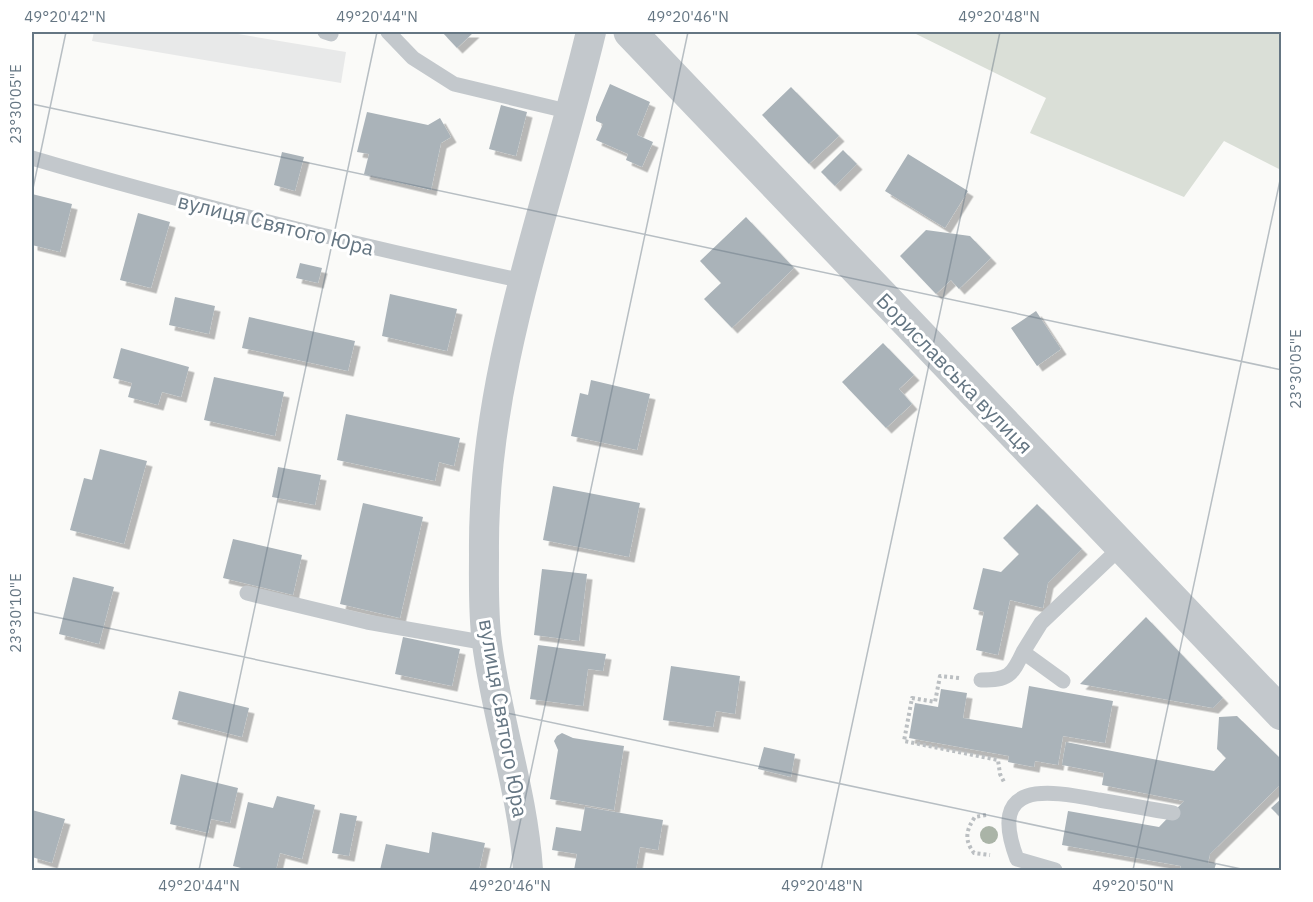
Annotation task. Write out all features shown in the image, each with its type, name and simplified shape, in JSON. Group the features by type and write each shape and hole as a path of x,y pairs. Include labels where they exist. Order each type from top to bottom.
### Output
{"street":[{"name":"вулиця Святого Юра","path":"528,870 520,801 487,643 484,551 488,466 498,396 523,281 591,32"},
{"name":"Бориславська вулиця","path":"630,32 1281,714"}],"lane":[{"path":"388,32 413,58 453,84 571,112"},
{"name":"вулиця Святого Юра","path":"32,158 131,188 329,239 523,281"},
{"path":"981,680 1002,680 1015,670 1041,623 1121,547"},
{"path":"247,593 367,622 487,643"},
{"path":"1023,652 1063,681"},
{"path":"1055,870 1017,859 1010,840 1009,818 1015,803 1028,795 1053,791 1173,813"}],"path":[{"path":"981,680 940,676 935,702 912,698 904,741 998,760 1000,774 1015,803"}],"shaded area":[{"path":"94,32 226,32 346,52 341,83 92,41"},
{"path":"912,32 1281,32 1281,170 1224,141 1184,197 1030,133 1046,98"}],"building":[{"path":"442,32 474,32 457,48"},
{"path":"610,84 650,102 637,135 653,142 642,167 626,160 628,154 596,140 603,124 596,121 596,117"},
{"path":"791,87 839,136 809,164 762,115"},
{"path":"501,105 527,112 516,156 489,149"},
{"path":"367,112 428,125 440,118 451,137 441,143 431,190 364,174 369,154 357,152"},
{"path":"843,150 857,164 835,186 821,172"},
{"path":"282,152 304,157 295,191 274,185"},
{"path":"908,154 968,191 945,228 885,191"},
{"path":"32,194 72,204 60,252 32,245"},
{"path":"138,213 170,222 151,288 120,280"},
{"path":"746,217 794,268 732,328 704,299 721,283 700,261"},
{"path":"926,230 970,236 991,258 959,289 951,280 936,294 900,256"},
{"path":"300,263 322,268 318,283 296,278"},
{"path":"390,294 457,309 447,351 382,336"},
{"path":"175,297 215,306 209,334 169,325"},
{"path":"1036,311 1061,349 1037,366 1011,328"},
{"path":"249,317 355,341 348,371 242,348"},
{"path":"883,343 914,375 899,389 912,404 886,428 842,382"},
{"path":"121,348 189,367 181,397 162,392 158,405 128,397 132,383 113,378"},
{"path":"214,377 284,392 275,436 204,420"},
{"path":"591,380 650,394 637,450 571,436 580,393 588,395"},
{"path":"346,414 460,438 454,466 439,462 435,481 337,460"},
{"path":"100,449 147,461 124,544 70,530 84,478 92,480"},
{"path":"278,467 321,475 315,505 272,497"},
{"path":"553,486 640,503 629,557 543,540"},
{"path":"363,503 423,517 400,618 340,604"},
{"path":"1037,504 1082,549 1048,583 1043,608 1010,600 998,655 976,650 984,612 973,609 983,568 1001,572 1019,554 1003,538"},
{"path":"233,539 302,555 293,595 223,578"},
{"path":"542,569 587,574 579,641 534,635"},
{"path":"73,577 114,587 99,644 59,634"},
{"path":"1146,617 1223,698 1213,708 1080,684"},
{"path":"403,637 460,649 452,686 395,674"},
{"path":"538,645 606,654 603,671 588,669 583,706 530,699"},
{"path":"671,666 740,676 735,714 716,711 713,727 663,720"},
{"path":"1029,686 1113,701 1105,743 1063,736 1058,765 1035,761 1034,767 1008,762 1009,756 909,738 915,703 938,707 941,689 967,693 963,718 1022,728"},
{"path":"179,691 249,708 242,737 172,719"},
{"path":"1237,716 1282,760 1282,783 1210,854 1208,863 1216,864 1214,870 1180,870 1181,866 1062,845 1068,811 1159,827 1184,801 1102,785 1104,773 1062,765 1066,742 1214,771 1226,758 1217,749 1219,717"},
{"path":"562,733 573,738 624,746 614,810 550,799 558,750 554,741"},
{"path":"764,747 795,754 791,777 758,769"},
{"path":"181,774 238,788 230,823 211,819 208,833 170,824"},
{"path":"277,796 315,805 302,859 280,853 276,870 250,870 233,866 248,802 273,808"},
{"path":"1282,798 1282,819 1271,808"},
{"path":"585,807 663,820 658,850 640,847 636,870 574,870 577,854 552,850 556,827 581,831"},
{"path":"32,810 65,819 52,863 32,857"},
{"path":"340,813 357,816 349,856 332,853"},
{"path":"432,832 485,843 479,870 380,870 386,844 429,853"}]}
